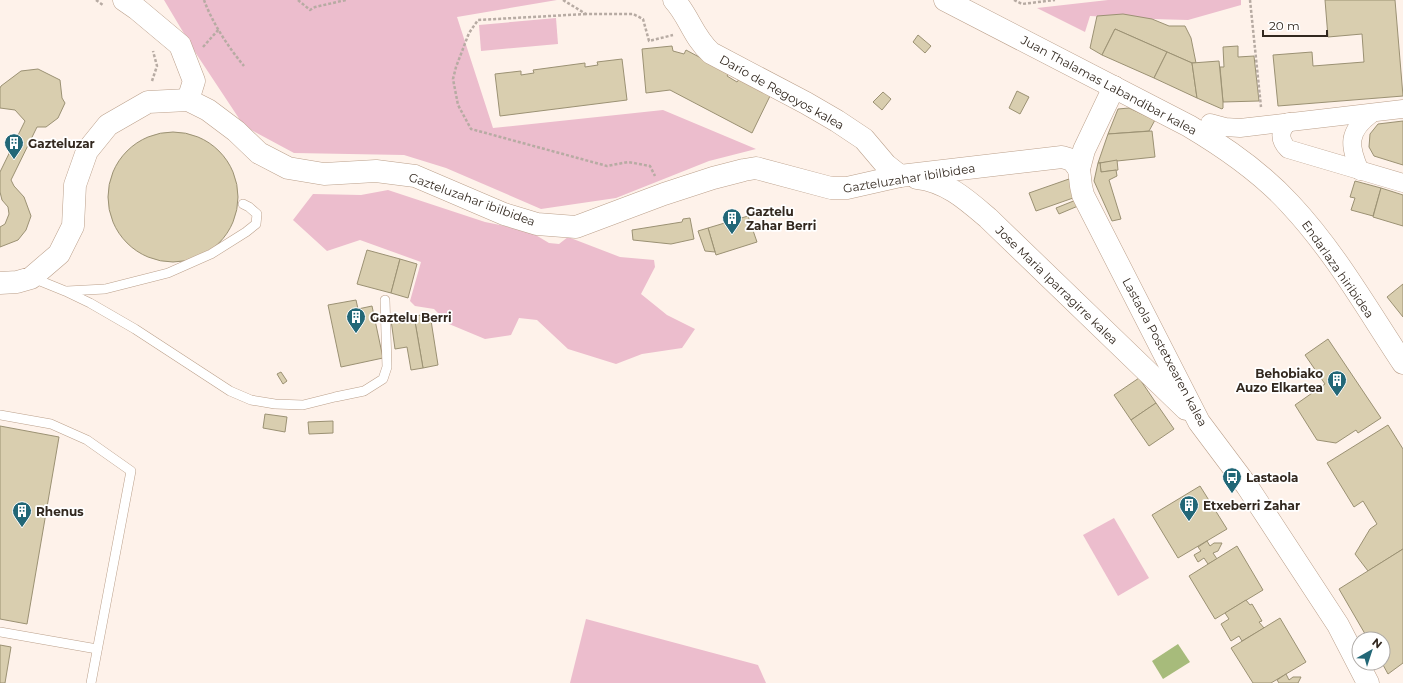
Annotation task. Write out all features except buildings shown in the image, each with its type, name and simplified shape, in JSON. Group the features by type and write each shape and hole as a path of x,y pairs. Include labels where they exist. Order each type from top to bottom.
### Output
{"street":[{"path":"124,0 180,45 194,81 188,100"},
{"name":"Darío de Regoyos kalea","path":"674,0 682,10 699,41 711,53 837,121 864,139 886,166 900,176"},
{"name":"Juan Thalamas Labandibar kalea","path":"945,0 1189,126 1271,177"},
{"name":"Juan Thalamas Labandibar kalea","path":"970,0 1224,131 1251,151 1271,177"},
{"name":"Lastaola Postetxearen kalea","path":"1114,87 1084,150 1079,168 1083,195 1199,422 1247,486 1338,625 1368,683"},
{"name":"Gazteluzahar ibilbidea","path":"0,283 17,282 31,278 59,254 73,226 75,185 87,151 108,125 148,102 188,100 208,110 236,131 259,153 288,168 324,174 376,171 415,176 504,214 537,224 576,227 664,194 713,178 756,168 831,188 847,188 900,176 1062,157 1072,160 1079,168"},
{"path":"1210,123 1225,127 1240,128 1371,114 1403,109"},
{"path":"1360,171 1353,156 1351,147 1352,140 1355,131 1364,119 1371,114"},
{"path":"1289,122 1284,126 1281,132 1283,144 1288,149 1403,183"},
{"name":"Jose Maria Iparragirre kalea","path":"900,176 926,179 942,184 964,197 988,218 1199,422"},
{"name":"Endarlaza hiribidea","path":"1271,177 1300,196 1322,220 1342,246 1403,340"},
{"name":"Endarlaza hiribidea","path":"1271,177 1290,204 1331,254 1403,363"}],"lane":[{"path":"66,291 105,290 168,273 211,254 256,224 258,214 243,204"},
{"path":"31,278 66,291 135,329 230,391 251,400 275,404 303,405 364,392 383,379 387,367 384,300"},
{"path":"0,415 51,424 87,440 131,471 91,683"},
{"path":"0,632 97,649"}],"path":[{"path":"204,0 211,17 244,66"},
{"path":"298,0 310,10 315,7 346,0"},
{"path":"563,0 586,14"},
{"path":"1014,0 1022,4 1055,0"},
{"path":"1250,0 1263,125"},
{"path":"664,194 650,166 628,162 607,166 471,129 458,105 454,79 456,67 469,33 478,20 586,14 633,14 643,19 649,41 692,28"}],"shaded area":[{"path":"164,0 557,0 457,17 493,128 663,110 756,149 709,161 616,198 541,209 446,168 404,155 294,153 244,126 195,52"},
{"path":"1108,0 1241,0 1241,5 1188,20 1090,16 1085,32 1037,8"},
{"path":"556,18 558,44 481,51 479,25"},
{"path":"388,190 485,222 529,231 549,243 559,244 568,237 620,257 654,260 655,267 641,294 667,315 695,329 682,348 642,354 616,364 568,349 537,320 519,318 511,335 485,339 449,324 434,309 415,306 410,301 421,262 360,240 327,251 293,220 313,194 361,195"},
{"path":"1114,518 1149,578 1118,596 1083,535"},
{"path":"586,619 758,665 766,683 570,683"},
{"path":"1178,644 1190,662 1163,679 1152,661"}],"place":[{"name":"Gazteluzar","path":"14,160"},
{"name":"Gaztelu Zahar Berri","path":"732,235"},
{"name":"Gaztelu Berri","path":"356,334"},
{"name":"Behobiako Auzo Elkartea","path":"1337,397"},
{"name":"Lastaola","path":"1232,494"},
{"name":"Etxeberri Zahar","path":"1189,522"},
{"name":"Rhenus","path":"22,528"}]}
